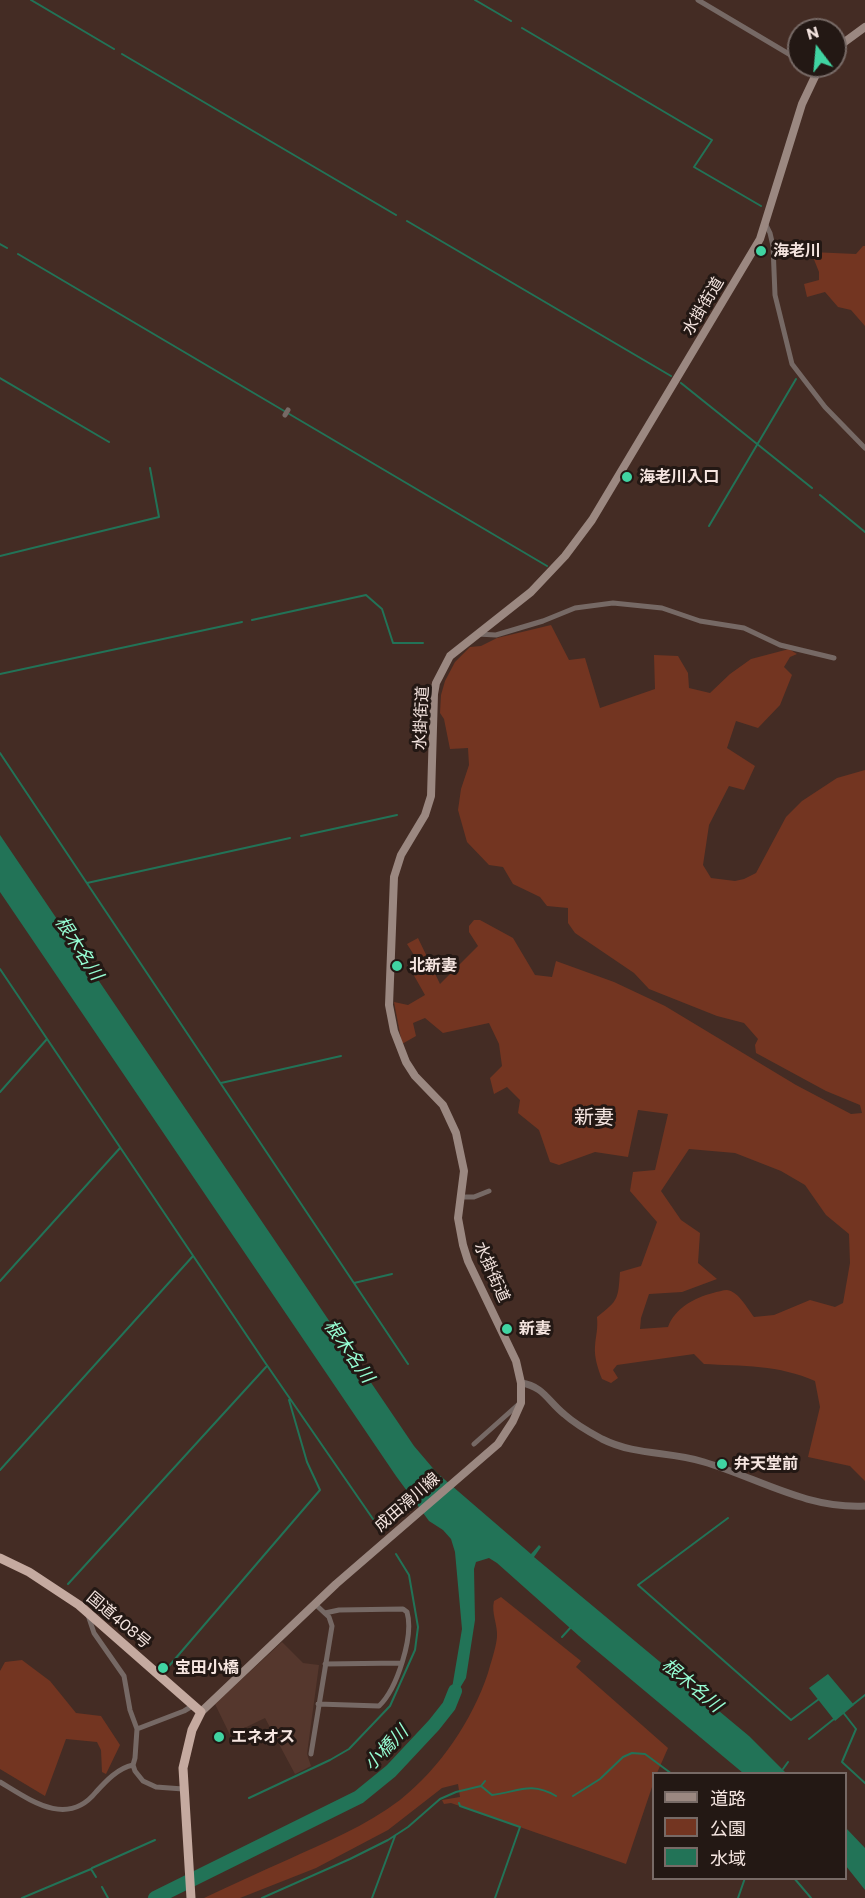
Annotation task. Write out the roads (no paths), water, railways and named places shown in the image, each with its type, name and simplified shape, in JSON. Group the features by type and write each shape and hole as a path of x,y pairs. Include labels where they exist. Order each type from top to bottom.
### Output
{"highway":[{"name":"国道408号","path":"0,1558 45,1582 87,1611 198,1708"},
{"path":"191,1898 183,1789 184,1758 198,1708"}],"main road":[{"path":"847,40 865,27"},
{"name":"水掛街道","path":"498,1444 513,1421 521,1403 521,1383 516,1361 468,1261 463,1245 459,1218 464,1171 456,1133 443,1105 415,1076 406,1062 394,1031 389,1005 392,896 397,865 425,815 431,796 436,683 450,657 531,592 552,572 582,534 760,239 811,78"},
{"name":"成田滑川線","path":"315,1604 498,1444"},
{"path":"198,1708 315,1604"}],"street":[{"path":"698,0 787,53"},
{"path":"765,223 773,246 775,295 792,363 825,407 865,448"},
{"path":"477,634 496,635 543,621 575,608 613,603 662,609 700,621 744,628 780,645 834,658"},
{"path":"460,1197 474,1197 489,1191"},
{"path":"521,1383 534,1385 572,1420 618,1447 702,1461 786,1494 813,1502 865,1506"},
{"path":"474,1444 521,1403"},
{"path":"311,1754 332,1626 329,1617 315,1604"},
{"path":"318,1704 379,1706 389,1695 404,1654 409,1629 409,1618 405,1609 339,1610 325,1613"},
{"path":"87,1611 94,1633 124,1676 130,1710 137,1729 133,1765 138,1776 149,1784 166,1789 183,1789"},
{"path":"325,1664 400,1663"},
{"path":"137,1729 198,1708"},
{"path":"0,1782 20,1795 60,1811 84,1803 114,1774 133,1765"}],"water":[{"name":"根木名川","path":"0,835 414,1446 437,1473 531,1554 539,1545 541,1547 534,1557 749,1736 785,1772 742,1772 489,1558 476,1562 474,1569 475,1620 466,1678 449,1706 462,1629 455,1552 451,1539 443,1530 429,1521 396,1476 0,892"},
{"path":"828,1674 854,1705 835,1721 809,1688"},
{"path":"847,1829 865,1848 865,1890 847,1867"}],"waterway":[{"path":"31,0 114,49"},
{"path":"475,0 511,21"},
{"path":"522,28 712,140 694,167 761,206"},
{"path":"122,54 396,215"},
{"path":"407,221 671,376"},
{"path":"0,244 7,248"},
{"path":"18,254 547,566"},
{"path":"0,378 109,442"},
{"path":"709,526 796,379"},
{"path":"681,383 812,488"},
{"path":"0,556 159,517 150,468"},
{"path":"820,495 865,532"},
{"path":"252,620 366,595 382,609 393,643 423,643"},
{"path":"0,674 242,622"},
{"path":"0,753 408,1364"},
{"path":"301,836 397,815"},
{"path":"87,883 290,838"},
{"path":"0,969 373,1519"},
{"path":"0,1092 47,1039"},
{"path":"221,1083 341,1056"},
{"path":"0,1281 120,1148"},
{"path":"0,1470 193,1256"},
{"path":"354,1283 392,1274"},
{"path":"68,1584 266,1367"},
{"path":"169,1666 320,1490 307,1462 289,1400"},
{"path":"728,1518 638,1585 791,1720 819,1699"},
{"path":"249,1798 349,1749 390,1706 415,1650 418,1627 409,1575 396,1554"},
{"path":"562,1637 572,1626"},
{"name":"小橋川","path":"155,1898 359,1797 391,1771 434,1725 449,1706 455,1691"},
{"path":"851,1706 865,1695"},
{"path":"842,1711 856,1729 842,1762 865,1783"},
{"path":"809,1739 834,1719"},
{"path":"573,1796 600,1779 623,1757 632,1753 645,1754 669,1772"},
{"path":"783,1769 788,1762"},
{"path":"262,1898 388,1840 408,1827 440,1799 456,1792 481,1786 485,1781"},
{"path":"481,1786 492,1795 531,1788 556,1796"},
{"path":"459,1803 460,1806 520,1827 495,1898"},
{"path":"372,1898 395,1836"},
{"path":"92,1868 155,1840"},
{"path":"22,1898 91,1869 96,1877"},
{"path":"738,1898 744,1880"},
{"path":"796,1880 811,1898"},
{"path":"102,1887 108,1898"}],"place":[{"name":"海老川","path":"761,251"},
{"name":"海老川入口","path":"627,477"},
{"name":"北新妻","path":"397,966"},
{"name":"新妻","path":"507,1329"},
{"name":"弁天堂前","path":"722,1464"},
{"name":"宝田小橋","path":"163,1668"},
{"name":"エネオス","path":"219,1737"}],"district":[{"name":"新妻","path":"594,1117"}]}
